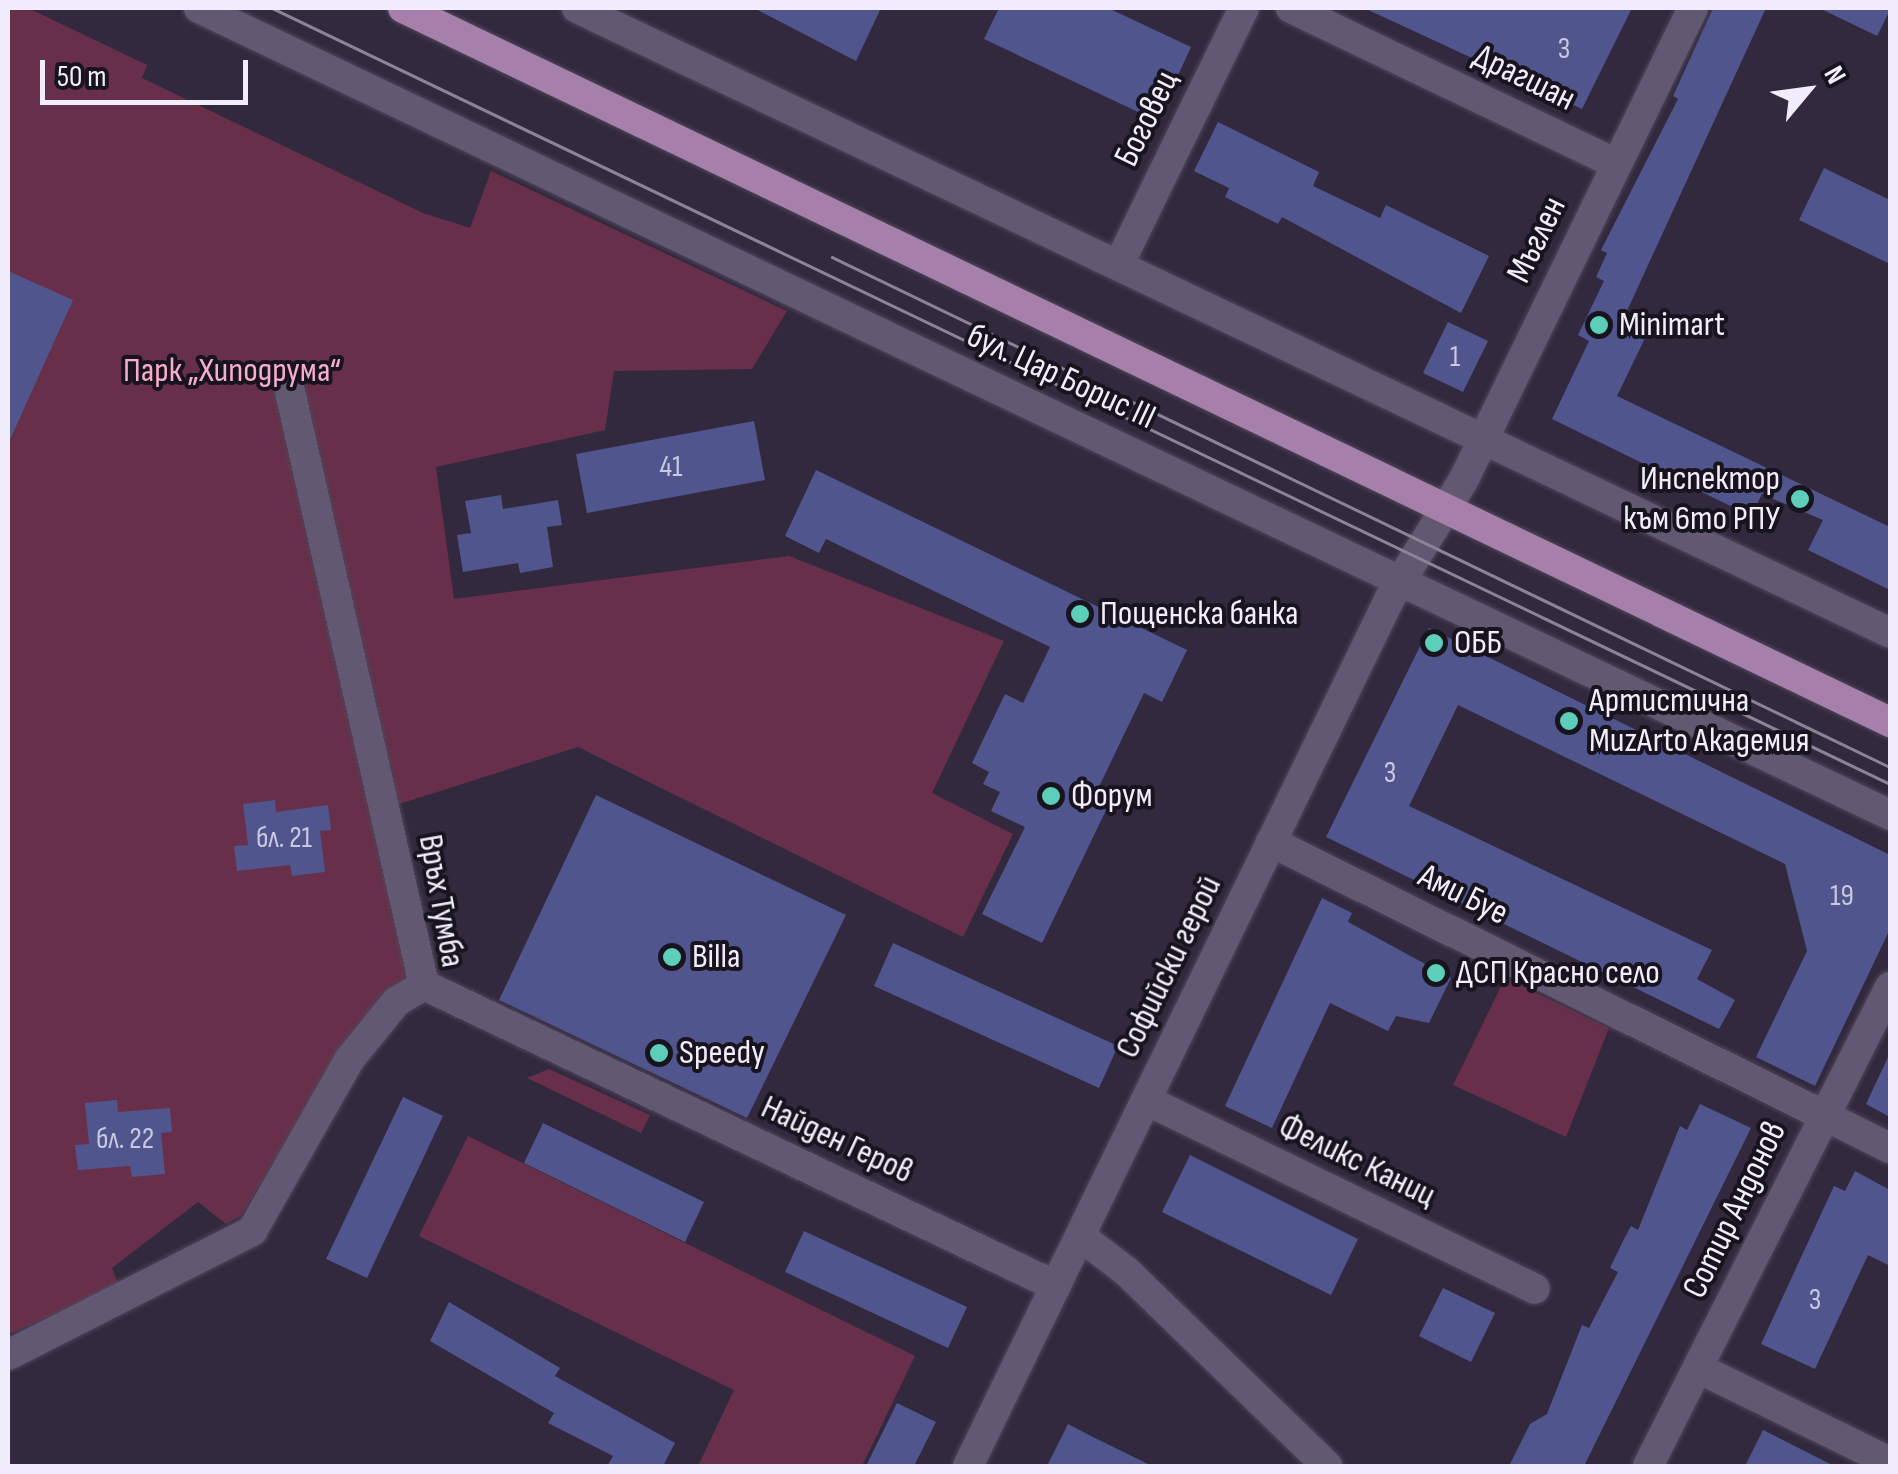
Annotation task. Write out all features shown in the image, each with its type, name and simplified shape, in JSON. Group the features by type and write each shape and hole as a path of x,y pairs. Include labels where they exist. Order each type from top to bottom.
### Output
{"main road":[{"name":"бул. Цар Борис III","path":"403,8 1448,505 1890,722"}],"street":[{"name":"бул. Цар Борис III","path":"199,8 1890,815"},
{"path":"577,8 1484,436 1890,633"},
{"name":"Боговец","path":"1119,264 1244,8"},
{"name":"Драгшан","path":"1291,8 1616,164"},
{"name":"Мъглен","path":"1448,505 1692,8"},
{"name":"Връх Тумба","path":"8,1355 252,1231 349,1060 396,1002 424,985 289,387"},
{"name":"Софийски герой","path":"968,1466 1400,578 1448,505"},
{"name":"Ами Буе","path":"1271,842 1890,1148"},
{"name":"Найден Геров","path":"424,985 1056,1286"},
{"name":"Сотир Андонов","path":"1648,1466 1890,987"},
{"name":"Феликс Каниц","path":"1146,1100 1535,1289"},
{"path":"1080,1236 1126,1270 1327,1466"},
{"path":"1698,1368 1890,1462"}],"green space":[{"name":"Парк „Хиподрума“","path":"8,8 28,8 147,65 142,78 423,213 470,228 491,171 787,311 752,369 614,371 605,430 436,467 454,599 789,556 1004,641 932,793 1013,834 963,937 578,747 371,813 408,977 339,1051 242,1215 226,1224 198,1202 112,1268 119,1285 8,1335"},
{"path":"1505,978 1609,1028 1566,1137 1453,1085"},
{"path":"549,1069 650,1115 641,1133 527,1078"},
{"path":"468,1136 915,1356 862,1466 698,1466 734,1390 419,1236"}],"building":[{"path":"754,8 881,8 856,61"},
{"path":"999,8 1108,8 1191,47 1157,121 984,39"},
{"path":"1364,8 1632,8 1582,109"},
{"path":"1713,8 1766,8 1621,324 1646,336 1617,396 1890,527 1890,590 1808,550 1823,520 1762,494 1751,516 1552,419 1589,341 1578,335 1604,281 1596,277 1607,253 1601,250 1678,99 1673,96"},
{"path":"1819,8 1890,8 1890,10 1877,36"},
{"path":"1218,122 1319,172 1313,186 1380,218 1386,205 1489,256 1461,313 1282,217 1278,224 1225,197 1229,188 1194,171"},
{"path":"1824,168 1890,200 1890,264 1799,220"},
{"path":"8,271 73,300 8,444"},
{"path":"1448,322 1488,341 1463,392 1423,373"},
{"path":"754,421 765,480 587,513 576,454"},
{"path":"816,470 1187,650 1162,702 1144,693 1096,793 1111,800 1042,943 982,914 1025,827 991,811 1000,792 983,784 989,772 972,763 1005,694 1023,703 1050,647 826,539 819,553 785,536"},
{"path":"501,495 503,509 558,500 562,525 547,527 553,567 520,573 518,563 463,572 457,535 471,533 465,501"},
{"path":"1429,628 1890,855 1890,929 1815,1086 1756,1057 1807,951 1785,864 1458,705 1409,806 1712,950 1697,979 1735,1000 1719,1029 1326,837"},
{"name":"Billa","path":"596,795 846,915 747,1118 499,1000"},
{"path":"275,800 276,812 328,805 331,830 320,831 325,872 292,876 290,865 237,871 234,846 248,845 243,804"},
{"path":"1322,898 1352,913 1348,922 1451,978 1429,1023 1396,1016 1388,1031 1330,1003 1272,1128 1225,1106"},
{"path":"893,943 1118,1046 1099,1088 874,986"},
{"path":"1890,1053 1890,1117 1866,1104"},
{"path":"403,1097 443,1116 367,1278 326,1259"},
{"path":"117,1100 118,1112 170,1108 172,1132 161,1133 165,1174 132,1177 130,1166 78,1170 75,1145 89,1144 85,1103"},
{"path":"1700,1104 1751,1128 1584,1466 1509,1466 1530,1424 1547,1414 1582,1325 1589,1328 1618,1272 1610,1268 1624,1239 1631,1226 1638,1230 1680,1126 1687,1130"},
{"path":"543,1123 704,1202 685,1242 524,1163"},
{"path":"1190,1155 1358,1239 1331,1295 1162,1212"},
{"path":"1855,1171 1890,1190 1890,1266 1868,1255 1815,1369 1761,1344 1834,1186 1845,1191"},
{"path":"804,1231 967,1307 948,1348 785,1272"},
{"path":"1443,1288 1495,1313 1471,1362 1419,1336"},
{"path":"449,1302 560,1368 555,1376 675,1443 663,1466 607,1466 613,1456 548,1423 554,1413 430,1341"},
{"path":"897,1403 936,1422 914,1466 866,1466"},
{"path":"1068,1424 1093,1437 1152,1466 1047,1466"},
{"path":"1763,1430 1834,1466 1745,1466"}],"tram line":[{"path":"272,8 1890,784"},
{"path":"832,257 1890,767"}],"place":[{"name":"Minimart","path":"1599,325"},
{"name":"Инспектор към 6то РПУ","path":"1800,499"},
{"name":"Пощенска банка","path":"1080,614"},
{"name":"ОББ","path":"1434,643"},
{"name":"Артистична MuzArto Академия","path":"1569,721"},
{"name":"Форум","path":"1051,796"},
{"name":"Billa","path":"672,957"},
{"name":"ДСП Красно село","path":"1436,973"},
{"name":"Speedy","path":"659,1053"}]}
